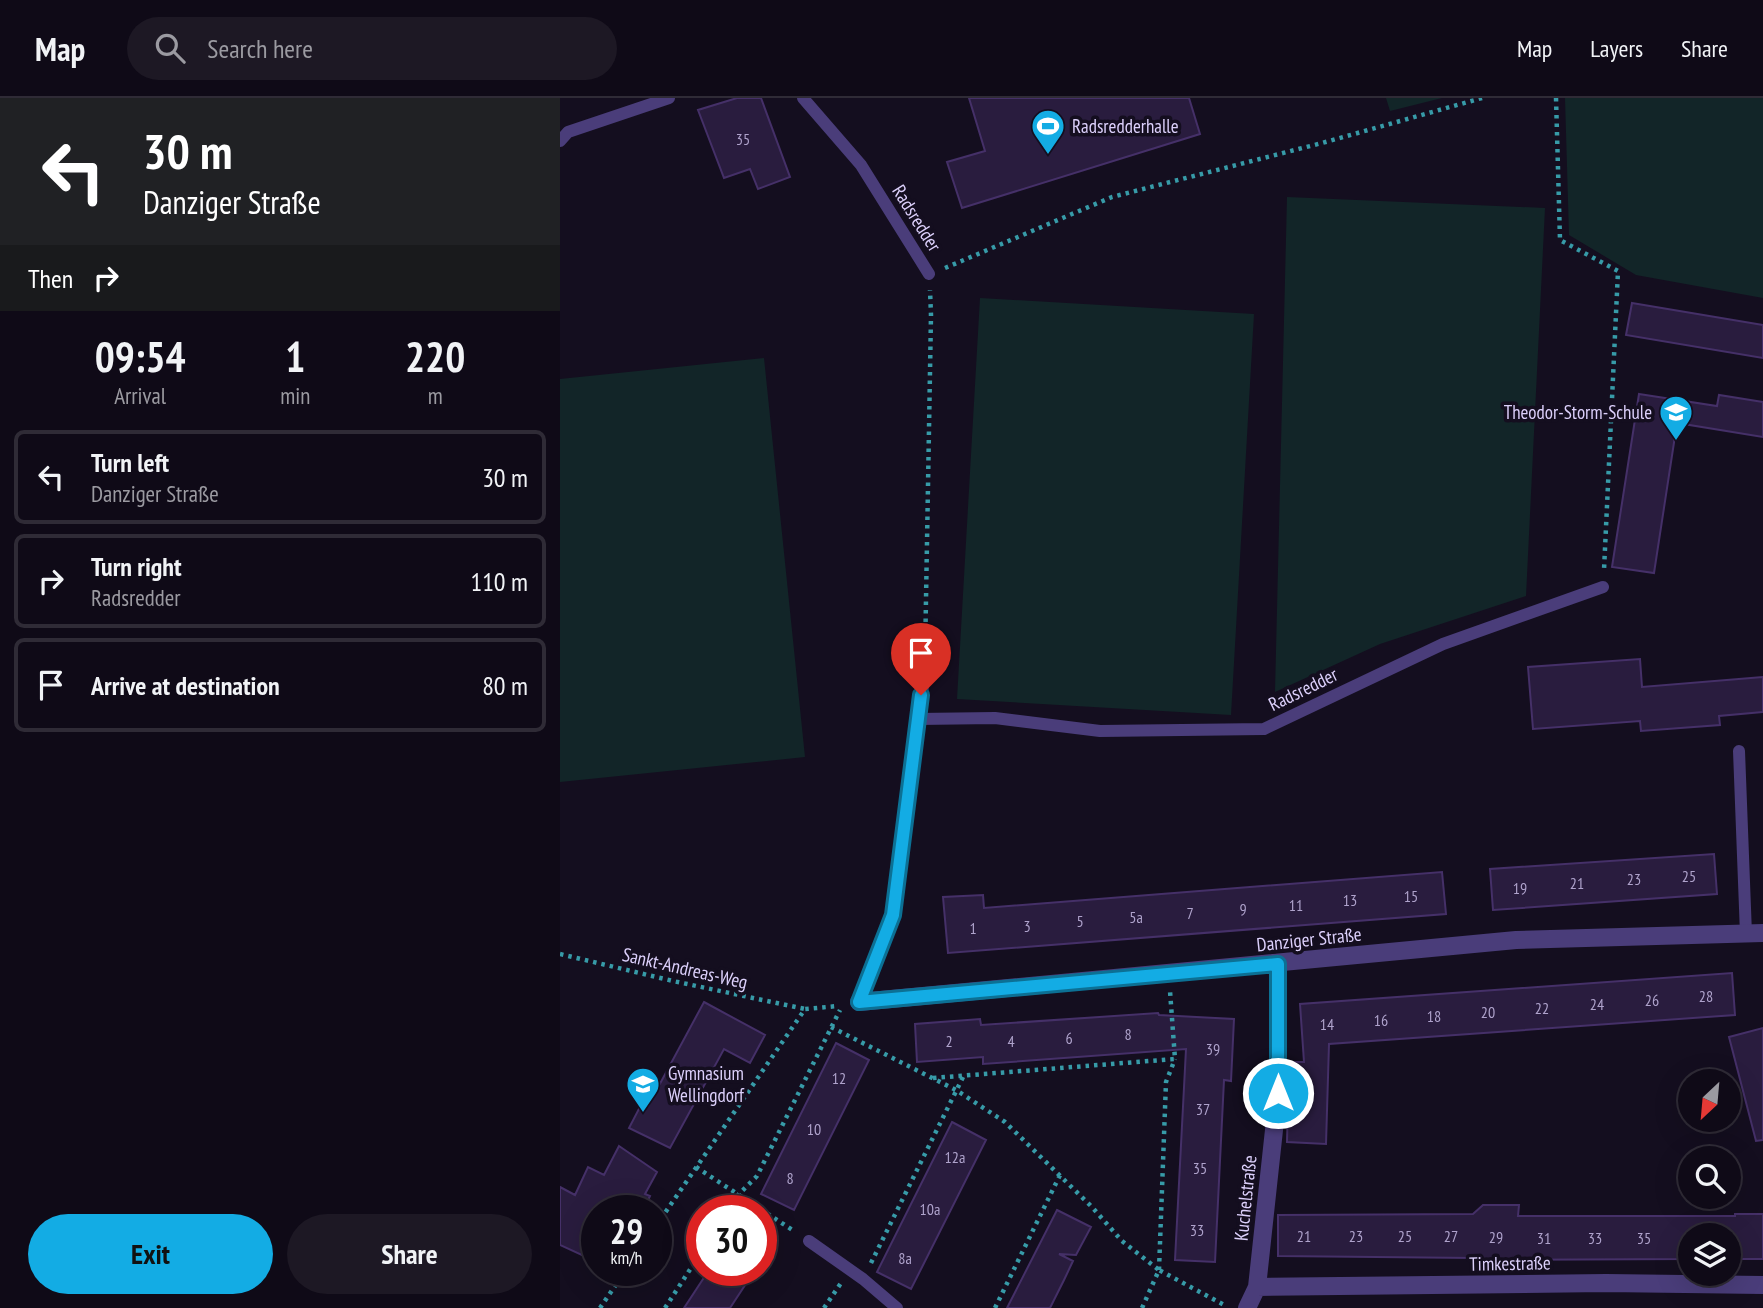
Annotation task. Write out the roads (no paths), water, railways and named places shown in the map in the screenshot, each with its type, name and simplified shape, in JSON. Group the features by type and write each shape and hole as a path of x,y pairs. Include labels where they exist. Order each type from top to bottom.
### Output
{"street":[{"name":"Danziger Straße","path":"851,1004 1516,940 1754,933"},
{"name":"Kuchelstraße","path":"1247,1308 1257,1287 1278,1093 1278,964"},
{"name":"Timkestraße","path":"1257,1287 1606,1283 1763,1285"}],"lane":[{"path":"560,141 568,132 668,98"},
{"name":"Radsredder","path":"803,98 861,165 929,274"},
{"name":"Radsredder","path":"918,719 995,718 1100,731 1264,729 1443,643 1603,587"},
{"path":"851,1004 893,915 925,671"},
{"path":"1739,751 1754,933"},
{"path":"809,1241 863,1279 897,1308"}],"place":[{"name":"Radsredderhalle","path":"1048,156"},
{"name":"Theodor-Storm-Schule","path":"1676,442"},
{"name":"Gymnasium Wellingdorf","path":"643,1114"}]}
